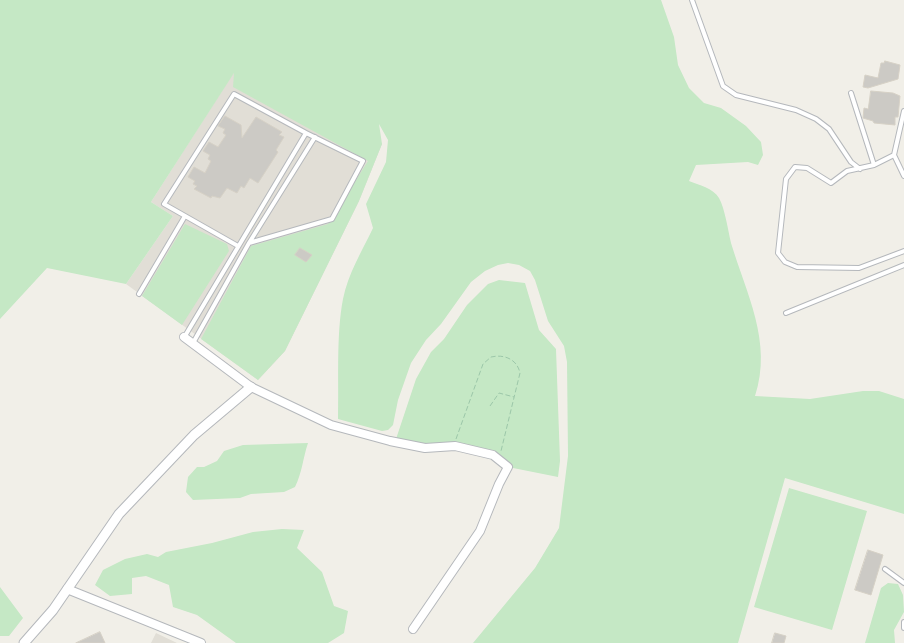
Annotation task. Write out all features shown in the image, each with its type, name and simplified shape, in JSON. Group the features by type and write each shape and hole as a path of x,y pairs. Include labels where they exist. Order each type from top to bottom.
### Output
{"street":[{"path":"184,337 251,387 331,425 390,441 425,448 453,446 493,455 508,468 498,484 480,531 413,629"},
{"path":"24,643 53,610 119,514 194,435 251,387"},
{"path":"67,589 201,643"}],"lane":[{"path":"692,0 723,86 736,94 796,110 816,118 828,129 851,162 860,168"},
{"path":"851,93 874,165"},
{"path":"238,246 164,204 234,94 363,161 332,219 250,243"},
{"path":"904,111 894,155 904,176"},
{"path":"184,337 306,133"},
{"path":"193,343 250,243 315,137"},
{"path":"894,155 874,165 847,171 831,183 807,168 795,167 786,179 778,253 785,262 797,267 859,268 904,251"},
{"path":"139,294 185,216"},
{"path":"786,313 904,265"},
{"path":"885,569 904,583"},
{"path":"904,622 904,628"}],"path":[{"path":"453,446 483,364 491,357 506,357 516,364 520,373 499,460"},
{"path":"490,406 499,393 514,398"}],"shaded area":[{"path":"234,72 382,144 359,201 285,351 258,380 126,284 173,216 151,202"},
{"path":"156,633 177,643 151,643"}],"green space":[{"path":"0,0 661,0 674,37 678,65 689,88 704,103 721,108 746,126 761,142 763,155 758,165 748,162 696,165 689,181 706,187 713,192 719,198 723,208 731,243 750,299 759,337 761,356 760,376 755,396 810,399 863,391 879,391 904,399 904,514 785,478 738,643 473,643 535,568 559,528 568,456 567,362 564,346 548,321 535,280 530,271 519,265 508,263 485,271 471,282 441,324 426,340 411,363 398,400 393,425 388,430 382,431 338,419 339,343 343,299 352,272 373,228 366,204 386,162 388,140 379,124 382,144 359,201 285,351 258,380 201,339 251,246 328,224 368,161 233,87 234,73 151,202 173,216 126,284 47,268 0,319"},
{"path":"185,224 227,244 229,251 182,325 142,296"},
{"path":"499,280 525,283 539,330 556,349 560,461 558,477 508,467 493,455 455,446 425,448 395,442 416,379 431,352 444,339 467,305 488,284"},
{"path":"308,443 295,487 284,492 251,494 240,498 193,500 186,492 188,477 197,467 204,467 217,461 224,451 243,445"},
{"path":"789,488 867,511 832,630 754,607"},
{"path":"282,529 304,530 297,548 322,572 334,606 348,611 344,633 328,643 236,643 197,615 173,607 169,585 146,576 132,578 132,594 110,596 95,585 103,570 125,559 147,554 158,557 166,552 212,543 253,532"},
{"path":"888,583 898,584 903,595 904,612 894,630 895,643 865,643 881,588"},
{"path":"0,587 23,618 9,636 0,636"}],"building":[{"path":"885,61 900,65 898,79 868,88 863,87 865,75 878,78 881,63"},
{"path":"871,91 893,93 900,96 898,117 895,117 895,125 874,123 863,118 864,108 868,109"},
{"path":"225,116 241,125 242,138 256,117 282,132 279,135 284,137 276,150 278,152 258,183 250,178 244,188 241,186 237,193 227,188 220,198 212,196 211,198 194,189 197,186 193,184 195,181 188,177 194,167 205,173 211,161 208,159 210,155 203,151 209,142 218,147 226,135 223,133 225,129 218,126"},
{"path":"300,248 312,255 306,262 295,255"},
{"path":"868,550 883,555 871,595 855,590"},
{"path":"100,632 105,643 76,643"},
{"path":"775,633 786,636 784,643 772,643"}]}
